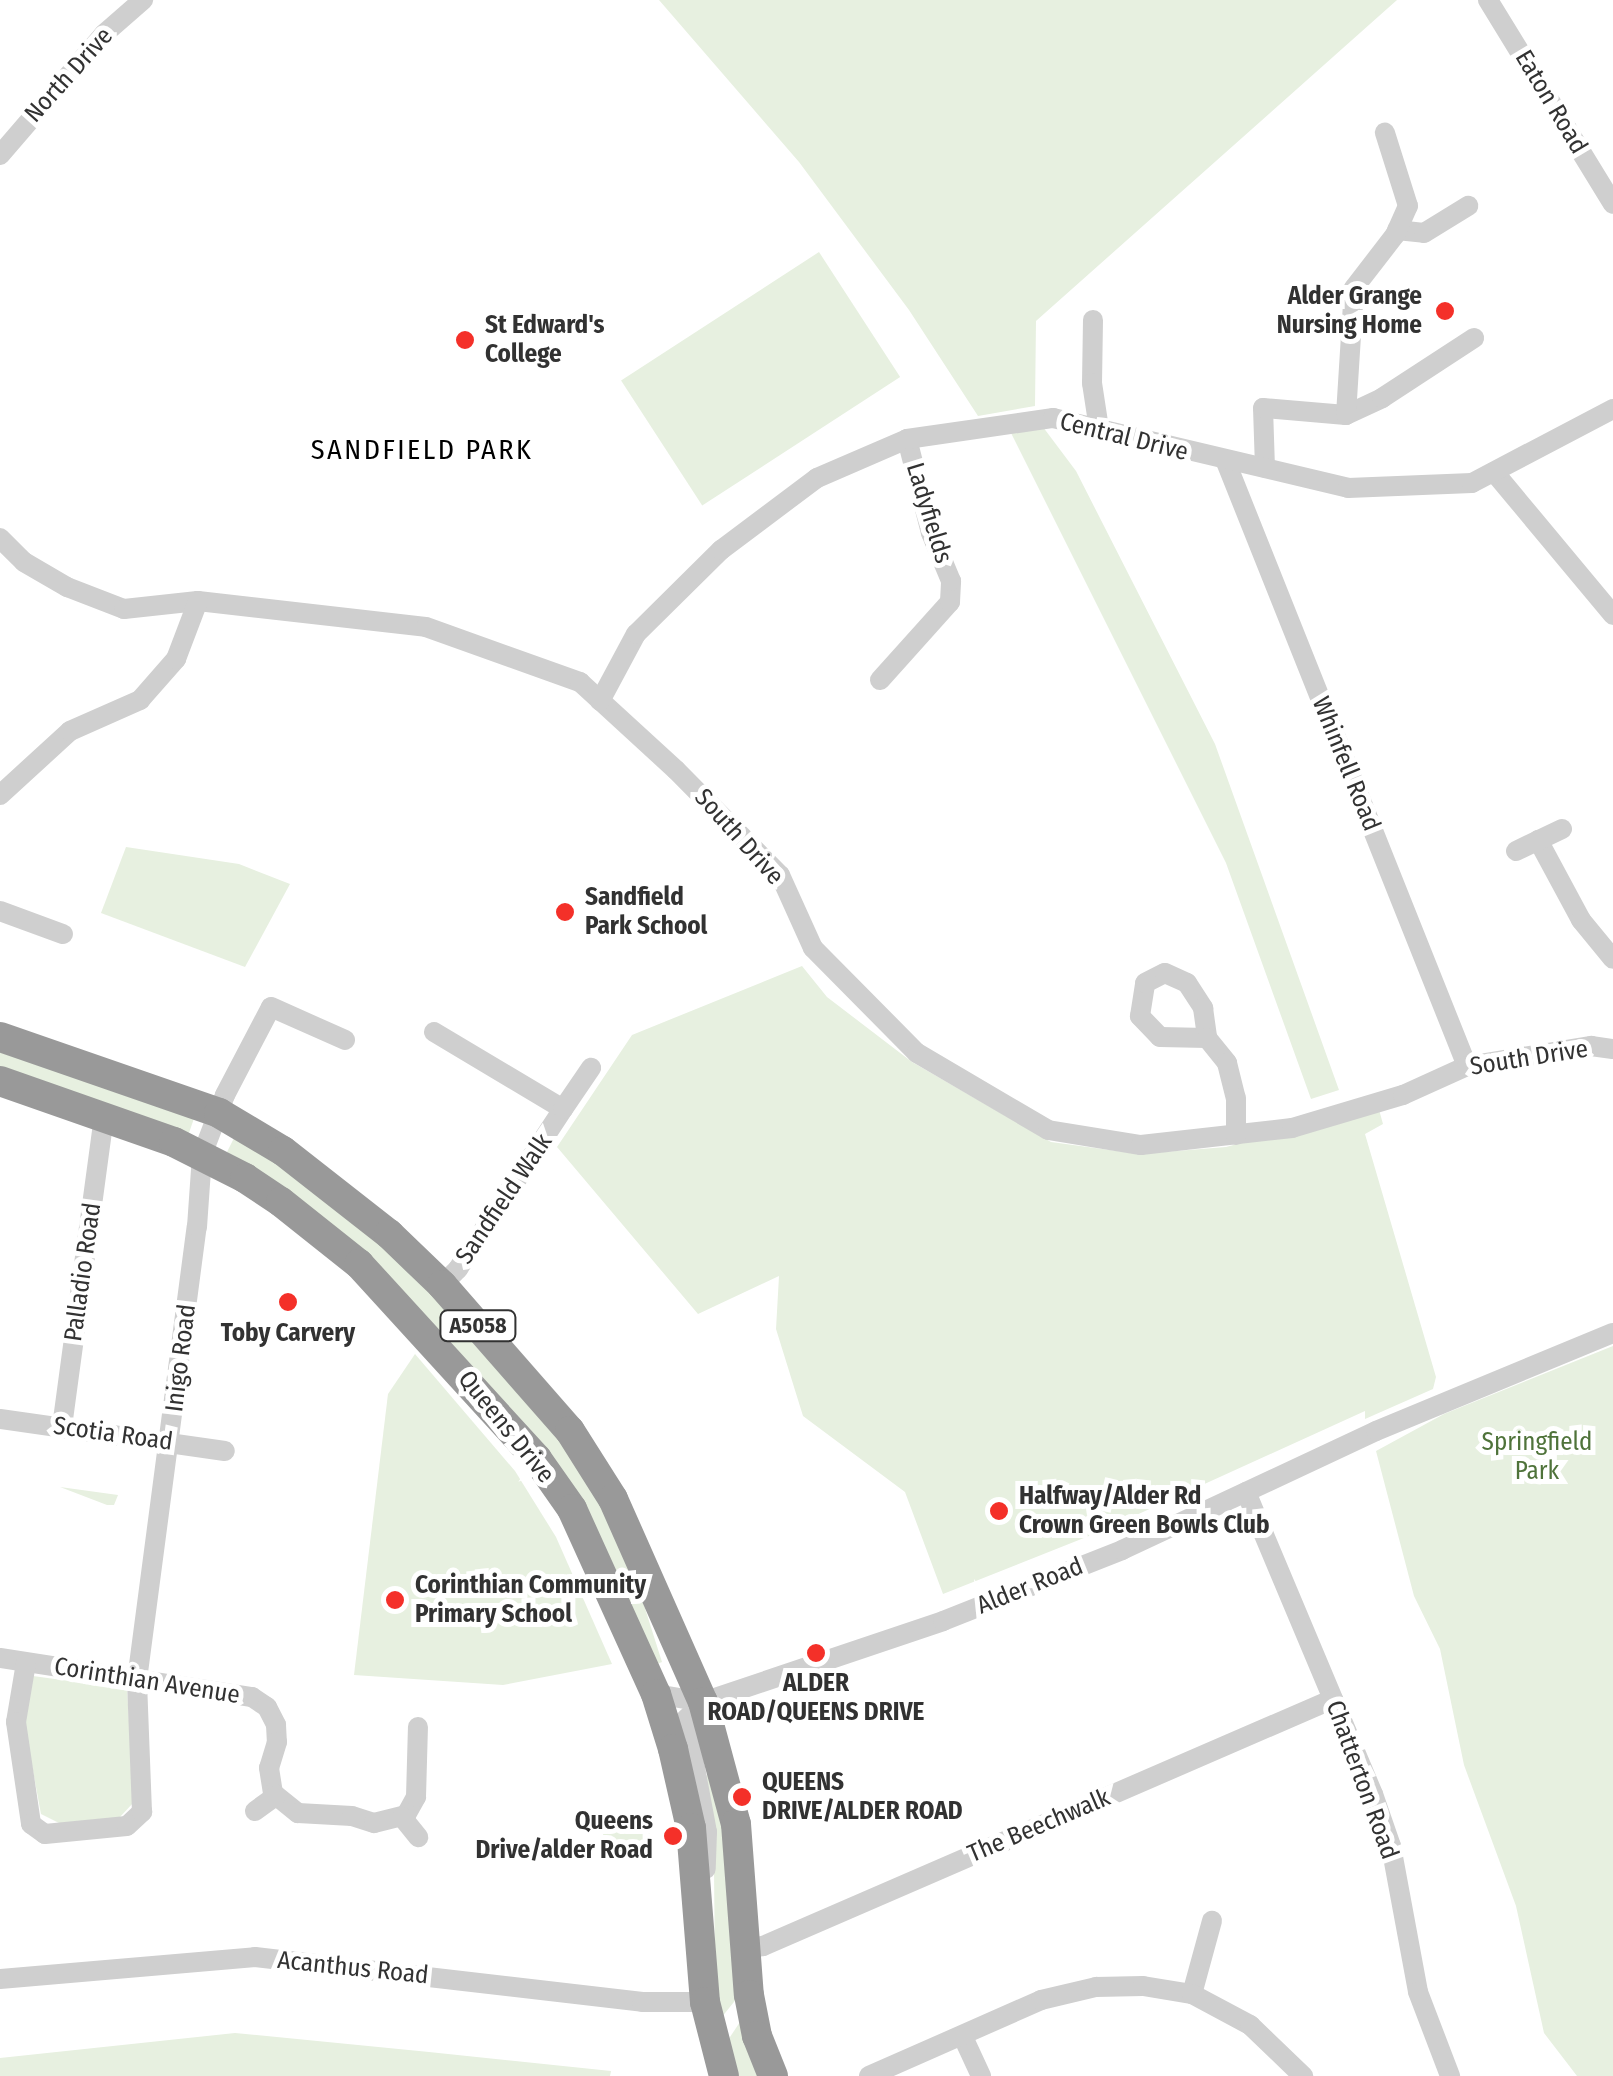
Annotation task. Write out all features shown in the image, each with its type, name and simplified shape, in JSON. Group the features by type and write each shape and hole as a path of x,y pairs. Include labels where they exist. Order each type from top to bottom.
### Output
{"highway":[{"name":"Queens Drive","path":"0,1037 219,1113 339,1190 442,1286 570,1431 613,1499 703,1702 736,1824 744,1949"},
{"name":"Queens Drive","path":"0,1082 202,1155 281,1202 359,1264 494,1407 572,1509 656,1694 691,1828 700,1916"},
{"name":"A5058","path":"700,1916 705,2002 724,2076"},
{"name":"A5058","path":"744,1949 758,2036 773,2076"}],"street":[{"name":"North Drive","path":"4,142 104,34 143,0"},
{"name":"Eaton Road","path":"1488,0 1613,204"},
{"path":"1346,415 1354,288 1397,230 1408,206 1384,133"},
{"path":"1397,230 1424,233 1468,206"},
{"path":"1092,320 1092,383 1098,429"},
{"path":"1265,468 1263,408 1346,415 1382,398 1474,338"},
{"name":"Central Drive","path":"600,701 636,634 721,550 817,478 907,439 1053,418 1348,488 1472,483 1613,409"},
{"name":"Ladyfields","path":"880,680 950,602 951,581 931,533 907,439"},
{"name":"Whinfell Road","path":"1226,462 1466,1066"},
{"path":"1494,472 1613,614"},
{"name":"South Drive","path":"0,538 24,562 66,587 124,608 198,601 426,626 580,682 780,875 813,948 917,1052 1048,1130 1140,1145 1292,1128 1403,1095 1466,1066 1591,1046 1613,1049"},
{"path":"0,795 70,731 140,700 176,659 198,601"},
{"path":"1516,851 1562,829"},
{"path":"1538,840 1581,920 1613,960"},
{"path":"0,911 63,934"},
{"name":"Inigo Road","path":"26,1663 16,1722 31,1824 45,1834 126,1826 142,1812 137,1680 200,1203 202,1155 271,1006 344,1040"},
{"name":"Sandfield Walk","path":"434,1032 563,1110"},
{"path":"1207,1038 1228,1063 1236,1098 1236,1134"},
{"name":"Sandfield Walk","path":"442,1286 458,1269 591,1068"},
{"name":"Palladio Road","path":"62,1428 104,1117"},
{"name":"Alder Road","path":"656,1694 703,1702 942,1621 1122,1550 1376,1431 1613,1334"},
{"name":"Scotia Road","path":"0,1419 226,1451"},
{"name":"Chatterton Road","path":"1246,1492 1391,1846 1418,1992 1442,2073"},
{"name":"Corinthian Avenue","path":"0,1658 252,1697 267,1707 278,1734 269,1768 276,1796"},
{"name":"The Beechwalk","path":"744,1949 763,1946 1333,1699"},
{"path":"700,1916 707,1832 686,1719 703,1702"},
{"path":"255,1811 276,1796 298,1813 352,1816 374,1823 402,1817 416,1798 418,1726"},
{"path":"402,1817 418,1837"},
{"path":"1192,1994 1212,1921"},
{"name":"Acanthus Road","path":"0,1979 256,1957 642,2002 705,2002"},
{"path":"869,2076 1041,2000 1096,1988 1143,1986 1192,1994 1250,2024 1295,2063 1303,2076"},
{"path":"963,2037 981,2076"}],"green space":[{"path":"659,0 1397,0 1036,321 1035,406 978,416 909,310 799,162"},
{"path":"819,252 900,377 702,505 621,381"},
{"path":"1040,423 1076,471 1215,744 1339,1090 1311,1099 1226,863 1009,429"},
{"path":"126,847 239,864 290,884 245,967 101,913"},
{"path":"802,966 827,997 912,1062 1051,1142 1139,1154 1226,1147 1378,1106 1383,1124 1365,1134 1436,1377 1433,1389 1365,1419 1365,1411 1099,1532 943,1594 905,1492 803,1416 776,1329 779,1276 698,1314 557,1147 632,1035"},
{"path":"0,1049 195,1116 188,1136 0,1071"},
{"path":"236,1134 374,1232 562,1436 630,1561 662,1662 654,1665 545,1447 381,1268 227,1152"},
{"name":"Springfield Park","path":"1613,1346 1613,2076 1577,2076 1544,2033 1516,1906 1464,1765 1440,1649 1414,1596 1376,1451 1444,1414"},
{"path":"415,1354 515,1471 556,1537 612,1664 503,1685 354,1675 388,1394"},
{"path":"60,1487 118,1495 114,1505 107,1505"},
{"path":"33,1676 127,1689 134,1802 119,1818 65,1826 41,1814 24,1722"},
{"path":"714,1773 722,1809 738,1997 721,2018 705,1776"},
{"path":"648,1824 653,1849 609,1852 603,1834"},
{"path":"742,2019 761,2076 739,2076 728,2040"},
{"path":"235,2033 611,2071 610,2076 0,2076 0,2058"}],"place":[{"name":"Alder Grange Nursing Home","path":"1445,311"},
{"name":"St Edward's College","path":"465,340"},
{"name":"Sandfield Park School","path":"565,912"},
{"name":"Toby Carvery","path":"288,1302"},
{"name":"Halfway/Alder Rd Crown Green Bowls Club","path":"999,1511"},
{"name":"Corinthian Community Primary School","path":"395,1600"},
{"name":"ALDER ROAD/QUEENS DRIVE","path":"816,1653"},
{"name":"QUEENS DRIVE/ALDER ROAD","path":"742,1797"},
{"name":"Queens Drive/alder Road","path":"673,1836"}],"district":[{"name":"SANDFIELD PARK","path":"422,450"}]}
